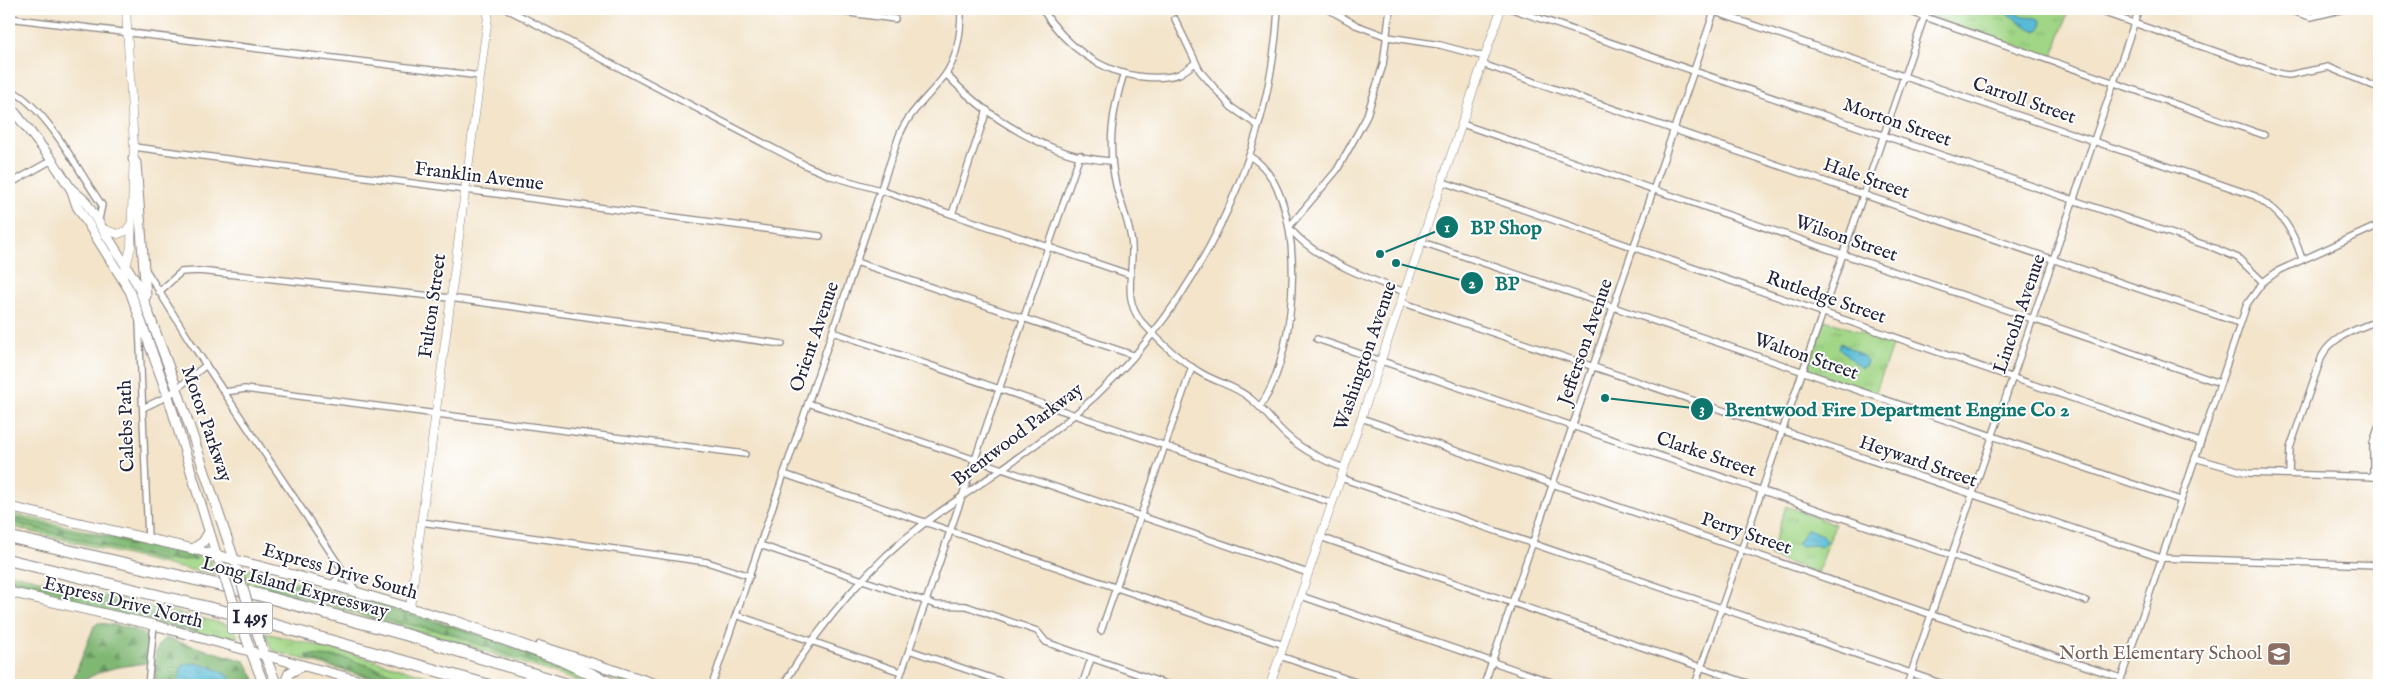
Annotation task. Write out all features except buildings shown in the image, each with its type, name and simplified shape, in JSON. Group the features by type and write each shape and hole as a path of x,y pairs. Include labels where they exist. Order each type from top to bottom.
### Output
{"highway":[{"path":"9,531 33,542"},
{"name":"Long Island Expressway","path":"9,537 297,605 416,638 569,685"},
{"name":"I 495","path":"9,562 60,572 235,614 488,685"},
{"path":"453,621 557,658 614,685"}],"main road":[{"name":"Motor Parkway","path":"9,105 52,160 71,189 77,206 123,278 138,313 168,396 220,565 264,685"},
{"path":"134,159 147,307"},
{"name":"Motor Parkway","path":"71,189 84,201 127,264 147,307 177,388 235,560 263,651 277,685"},
{"name":"Express Drive South","path":"9,507 194,549 332,585 513,638 659,685"},
{"path":"194,549 203,542 210,532"},
{"name":"Express Drive North","path":"9,592 263,651 303,666 375,685"},
{"path":"284,685 289,673 303,666"}],"street":[{"path":"123,278 131,248 134,159 126,9"},
{"name":"Fulton Street","path":"410,608 489,9"},
{"path":"507,9 807,166 831,176 880,190 1131,275"},
{"path":"820,9 895,19"},
{"name":"Orient Avenue","path":"712,685 880,190 904,125 913,111 946,74 958,40 961,9"},
{"path":"1042,9 1057,31 1079,51 1096,63 1124,73 1138,76 1168,77 1180,73 1195,63"},
{"name":"Brentwood Parkway","path":"783,685 812,642 864,580 889,554 926,523 1074,415 1134,355 1176,301 1203,256 1228,206 1249,156 1269,81 1278,9"},
{"name":"Hale Street","path":"1328,9 1356,25 1388,37 1440,45 1674,130 2239,323"},
{"path":"1289,227 1324,187 1352,145 1372,102 1383,65 1390,9"},
{"name":"Washington Avenue","path":"1270,685 1501,9"},
{"name":"Morton Street","path":"1512,9 2230,254 2248,266 2263,282"},
{"name":"Carroll Street","path":"1706,9 1715,10 2255,196 2285,220 2297,243 2302,259"},
{"path":"1902,9 2264,135"},
{"path":"1695,685 1927,9"},
{"path":"2093,9 2281,74 2289,75 2328,67 2379,88"},
{"name":"Lincoln Avenue","path":"1907,685 2014,378 2139,9"},
{"path":"2285,9 2311,17 2344,9"},
{"path":"2373,9 2379,12"},
{"name":"Jefferson Avenue","path":"1484,685 1715,10"},
{"path":"9,18 480,76"},
{"path":"1174,18 1195,63 1219,95 1231,107 1257,125"},
{"path":"1124,73 1113,114 1111,161 1130,234 1130,292 1135,312 1152,332 1192,367 1238,390 1260,406 1277,427 1297,445 1321,460 1344,468"},
{"path":"946,74 986,110 1030,136 1080,155 1111,161"},
{"path":"9,89 23,98 61,140 102,205 100,226 107,232 118,234 126,231 132,222"},
{"path":"952,214 986,110"},
{"name":"Wilson Street","path":"1462,124 2220,382"},
{"name":"Franklin Avenue","path":"134,147 820,236"},
{"path":"896,685 1080,155"},
{"path":"1249,156 1260,162 1268,170 1284,202 1292,246 1292,277 1284,345 1271,389 1260,406"},
{"path":"9,188 14,182 52,160"},
{"name":"Rutledge Street","path":"1443,182 2200,442"},
{"path":"2119,685 2239,323 2247,304 2263,282 2278,271 2379,225"},
{"path":"1289,227 1297,238 1321,254 1370,278 1405,292"},
{"name":"Walton Street","path":"1422,242 2180,500"},
{"path":"142,259 150,278 206,365 357,592"},
{"path":"856,262 1134,355"},
{"path":"159,292 181,272 199,271 450,298 782,344"},
{"name":"Heyward Street","path":"1401,302 2161,558 2379,565"},
{"name":"Calebs Path","path":"138,313 148,538"},
{"path":"2289,474 2290,448 2322,356 2327,347 2333,341 2379,320"},
{"path":"832,332 1332,503"},
{"name":"Clarke Street","path":"1316,339 2086,601"},
{"path":"143,408 168,396 206,365"},
{"path":"1101,631 1192,367"},
{"path":"225,392 245,389 745,454"},
{"path":"808,403 1308,573"},
{"name":"Perry Street","path":"1361,418 1932,615 2121,678"},
{"path":"2195,458 2237,472 2376,477 2373,443 2379,425"},
{"path":"784,474 1284,645"},
{"path":"1341,478 1946,685"},
{"path":"421,522 708,562 750,576"},
{"path":"1320,538 1753,685"},
{"path":"760,545 936,605 966,606 1036,631 1046,642 1169,685"},
{"path":"332,585 343,571"},
{"path":"1300,596 1560,685"},
{"path":"736,616 901,672"},
{"path":"148,685 154,626"},
{"path":"909,650 1012,685"},
{"path":"1280,656 1364,685"},
{"path":"1082,685 1091,658"}],"green space":[{"path":"1931,9 2069,9 2052,58 1929,16"},
{"path":"1825,320 1893,343 1875,394 1807,370"},
{"path":"1786,506 1835,524 1818,573 1769,556"},
{"path":"9,513 210,559 216,574 180,568 25,530 9,525"},
{"path":"9,517 182,553 197,559 163,561 18,524 9,520"},
{"path":"243,569 273,574 315,588 361,598 433,619 539,657 608,685 591,685 466,645 265,589 248,583"},
{"path":"9,573 234,626 238,640 234,642 9,589"},
{"path":"252,575 310,588 454,627 535,654 574,675 508,655 446,632 390,621 265,587"},
{"path":"9,577 96,596 198,625 197,632 9,588"},
{"path":"98,623 124,627 143,634 146,637 150,651 149,660 146,663 106,670 83,681 95,685 71,685 94,626"},
{"path":"265,633 349,653 456,685 394,685 272,650"},
{"path":"165,638 245,661 258,685 155,685 156,653"},
{"path":"307,655 345,658 420,683 434,685 402,685 308,659"},
{"path":"591,665 651,685 626,685 590,668"}],"water":[{"path":"1983,9 2010,9 2022,17 2037,18 2041,21 2041,27 2038,31 2033,30 2003,12"},
{"path":"1841,343 1863,356 1867,361 1866,365 1861,368 1839,348"},
{"path":"1808,529 1822,535 1826,540 1825,544 1820,547 1815,545 1799,546 1797,544"},
{"path":"195,663 219,671 238,685 178,685 181,667"}],"place":[{"name":"BP Shop","path":"1380,254"},
{"name":"BP","path":"1396,263"},
{"name":"Brentwood Fire Department Engine Co 2","path":"1605,398"},
{"name":"North Elementary School","path":"2279,654"}]}
